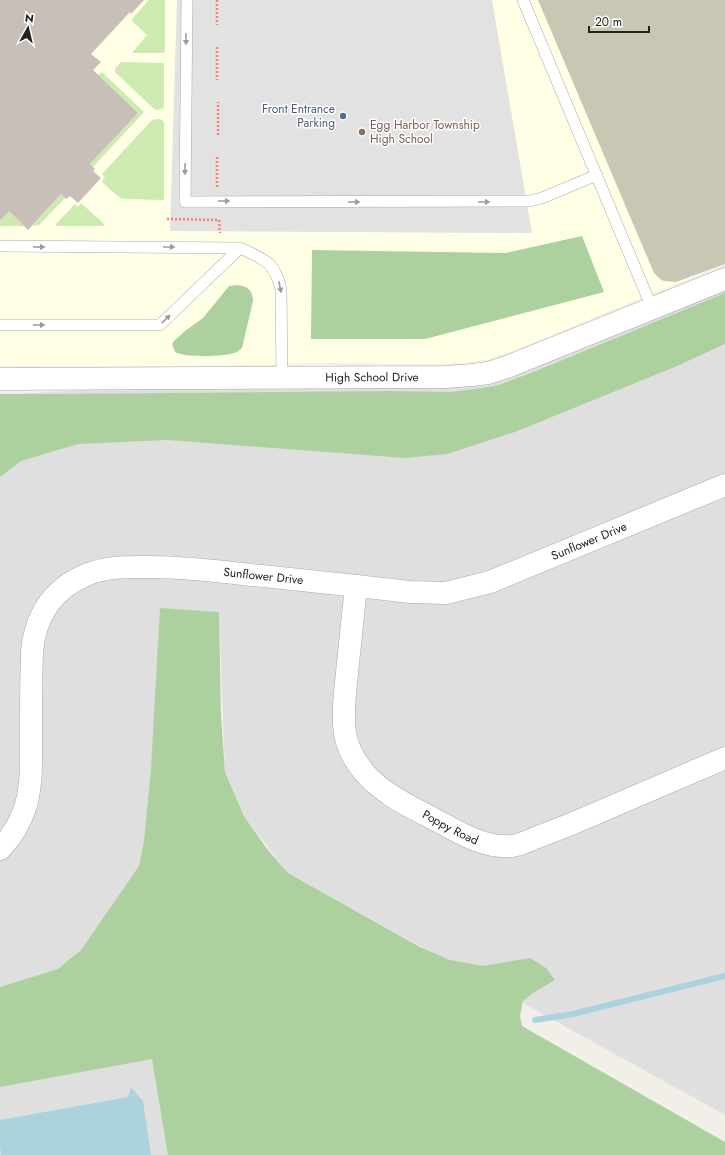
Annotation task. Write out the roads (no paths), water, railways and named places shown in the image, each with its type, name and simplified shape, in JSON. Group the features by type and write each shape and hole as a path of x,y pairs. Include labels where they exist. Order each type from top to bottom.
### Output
{"street":[{"name":"High School Drive","path":"0,379 472,376 507,367 725,278"},
{"name":"Sunflower Drive","path":"0,849 7,842 18,824 26,806 31,771 32,652 34,634 42,613 55,596 74,581 87,574 113,567 175,567 356,586 429,593 446,593 490,582 725,485"},
{"name":"Poppy Road","path":"356,586 344,710 345,734 348,743 363,771 384,791 458,832 479,841 502,846 512,846 553,832 725,758"}],"lane":[{"path":"187,0 185,202 530,202 597,176"},
{"path":"523,0 652,308"},
{"path":"0,246 240,248 269,264 279,281 281,290 282,378"},
{"path":"0,325 160,325 240,248"}],"water":[{"path":"131,1087 143,1101 151,1155 1,1155 0,1120 128,1097"}],"waterway":[{"path":"535,1020 573,1014 725,976"}],"place":[{"name":"Front Entrance Parking","path":"343,116"},
{"name":"Egg Harbor Township High School","path":"362,132"}]}
